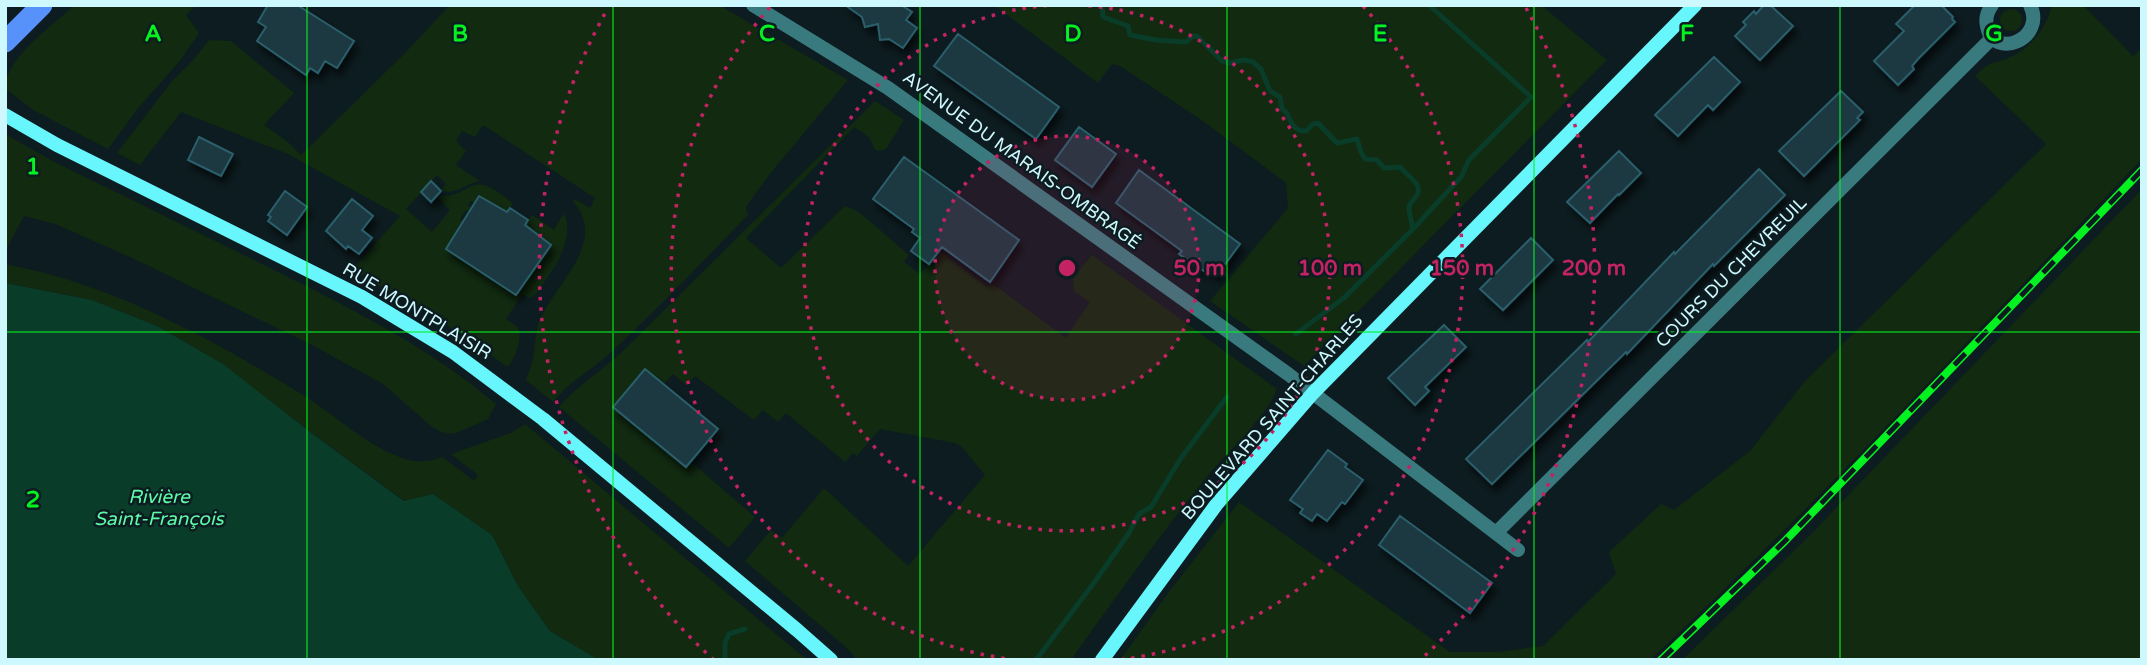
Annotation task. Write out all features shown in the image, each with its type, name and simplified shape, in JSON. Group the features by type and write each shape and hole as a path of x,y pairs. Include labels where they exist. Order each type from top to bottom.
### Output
{"main road":[{"path":"5,42 42,5"}],"street":[{"name":"AVENUE DU MARAIS-OMBRAGÉ","path":"753,5 875,79 1313,393 1518,550"},
{"path":"1992,5 1986,15 1992,38 2008,44 2024,38 2033,25 2030,5"},
{"name":"BOULEVARD SAINT-CHARLES","path":"1102,660 1216,505 1313,393 1687,8"},
{"name":"COURS DU CHEVREUIL","path":"1497,533 1992,38"},
{"name":"RUE MONTPLAISIR","path":"5,115 57,145 362,298 453,352 543,419 831,660"}],"shaded area":[{"path":"75,5 196,5 186,15 199,33 180,61 139,107 108,149 33,110 6,89 7,78 21,55"},
{"path":"450,5 719,5 848,80 769,175 746,207 748,215 628,336 553,402 526,380 533,359 539,322 582,248 585,233 582,217 573,201 575,199 590,208 595,198 483,125 475,137 462,131 456,141 466,151 456,165 480,181 456,191 446,192 441,190 446,184 437,175 406,209 432,232 450,210 438,199 441,195 453,195 478,184 488,186 513,203 507,212 478,196 474,203 471,201 468,205 471,208 466,210 460,219 464,222 446,249 516,295 532,267 536,269 551,245 525,225 532,215 554,230 563,214 566,217 566,238 559,259 535,295 529,298 523,294 506,319 517,327 520,335 509,366 463,335 352,270 400,216 288,154 181,112 140,165 117,153 172,81 209,40 231,41 294,93 264,125 301,155"},
{"path":"994,5 1541,5 1607,60 1304,366 1210,301 1288,208 1286,183 1200,119 1120,66 1112,64 1098,83"},
{"path":"2052,5 2083,5 2133,56 2142,48 2142,159 1838,476 1650,660 1120,660 1239,502 1450,652 1498,652 1543,646 1616,574 1609,552 1661,504 1674,510 1750,451 1805,381 2046,144 1975,76 1987,66 2024,49 2042,30"},
{"path":"2011,9 2019,12 2022,20 2019,28 2011,31 2003,28 2000,20 2003,12"},
{"path":"875,101 904,120 886,149 874,149 868,137 854,127 746,238 781,268 845,206 859,212 909,255 904,262 920,274 939,251 986,286 994,285 1066,338 1090,302 1074,291 1073,278 1092,255 1277,389 1257,421 1210,473 1174,519 1071,660 857,660 849,650 745,561 771,530 782,538 824,488 908,566 985,475 962,447 955,443 880,429 857,456 853,453 845,462 786,413 778,422 763,410 754,420 695,376 686,385 673,374 664,384 645,369 613,407 686,467 690,462 697,467 755,517 729,548 559,407 573,392 621,353"},
{"path":"5,134 49,159 391,331 445,365 496,404 488,419 454,434 441,432 383,384 312,345 55,224 24,216 5,252"},
{"path":"2142,189 2142,660 1682,660 1812,533"},
{"path":"5,264 84,285 160,316 233,353 315,403 384,450 414,461 443,457 474,481 478,475 451,454 511,433 525,424 807,660 599,660 550,631 518,586 492,535 433,494 405,501 222,364 157,326 92,300 5,283"}],"water":[{"name":"Rivière Saint-François","path":"5,283 92,300 157,326 223,364 404,501 433,494 492,535 518,586 550,631 599,660 5,660"}],"building":[{"path":"268,5 297,5 354,41 337,68 325,61 318,73 310,68 306,75 257,41 266,27 258,22"},
{"path":"845,5 901,5 912,12 906,20 917,28 903,48 889,39 880,40 878,24 865,27 862,17"},
{"path":"1764,5 1770,5 1793,26 1760,60 1735,36 1746,25 1743,22"},
{"path":"1915,5 1941,5 1955,22 1918,59 1912,66 1914,69 1898,85 1874,61 1904,31 1896,24"},
{"path":"958,34 1059,107 1036,139 934,66"},
{"path":"1714,57 1740,82 1713,110 1708,105 1678,136 1655,115"},
{"path":"1841,91 1863,112 1857,118 1860,120 1804,176 1779,151"},
{"path":"1079,127 1116,154 1092,187 1055,160"},
{"path":"199,137 233,154 221,176 188,160"},
{"path":"1619,151 1641,173 1590,223 1567,202"},
{"path":"904,157 1019,240 990,282 942,247 929,264 911,251 920,238 912,232 914,229 873,199"},
{"path":"1759,169 1785,195 1714,266 1713,264 1627,354 1626,352 1492,484 1466,459 1587,340 1588,342 1674,252 1675,254"},
{"path":"1139,170 1240,244 1217,275 1207,268 1204,271 1179,254 1182,251 1116,203"},
{"path":"431,181 441,191 431,202 421,192"},
{"path":"285,191 307,207 287,235 268,221 271,217 268,215"},
{"path":"479,196 507,212 510,208 528,220 525,225 551,245 516,295 446,249"},
{"path":"352,199 373,216 362,230 372,238 359,254 348,246 346,249 326,231"},
{"path":"1531,238 1553,260 1503,310 1480,289"},
{"path":"1444,325 1466,347 1425,387 1429,391 1415,405 1388,378"},
{"path":"645,369 718,429 686,467 613,407"},
{"path":"1328,450 1363,480 1345,504 1342,502 1327,521 1317,514 1312,521 1300,513 1303,509 1290,500"},
{"path":"1400,516 1492,583 1470,613 1379,545"}],"waterway":[{"path":"1102,5 1103,17 1128,26 1130,35 1186,42 1197,36 1222,61 1253,62 1261,69 1270,91 1280,97 1282,109 1296,128 1306,131 1318,123 1337,143 1357,139 1365,159 1377,160 1384,168 1400,167 1415,181 1418,193 1409,206 1412,230 1345,297 1296,334"},
{"path":"1413,229 1461,177 1469,160 1531,97 1429,5"},
{"path":"1036,660 1096,580 1139,514 1151,507 1181,458 1227,397"},
{"path":"725,660 725,643 729,634 745,629"}],"railway":[{"path":"1661,660 1784,542 2142,170"}]}
